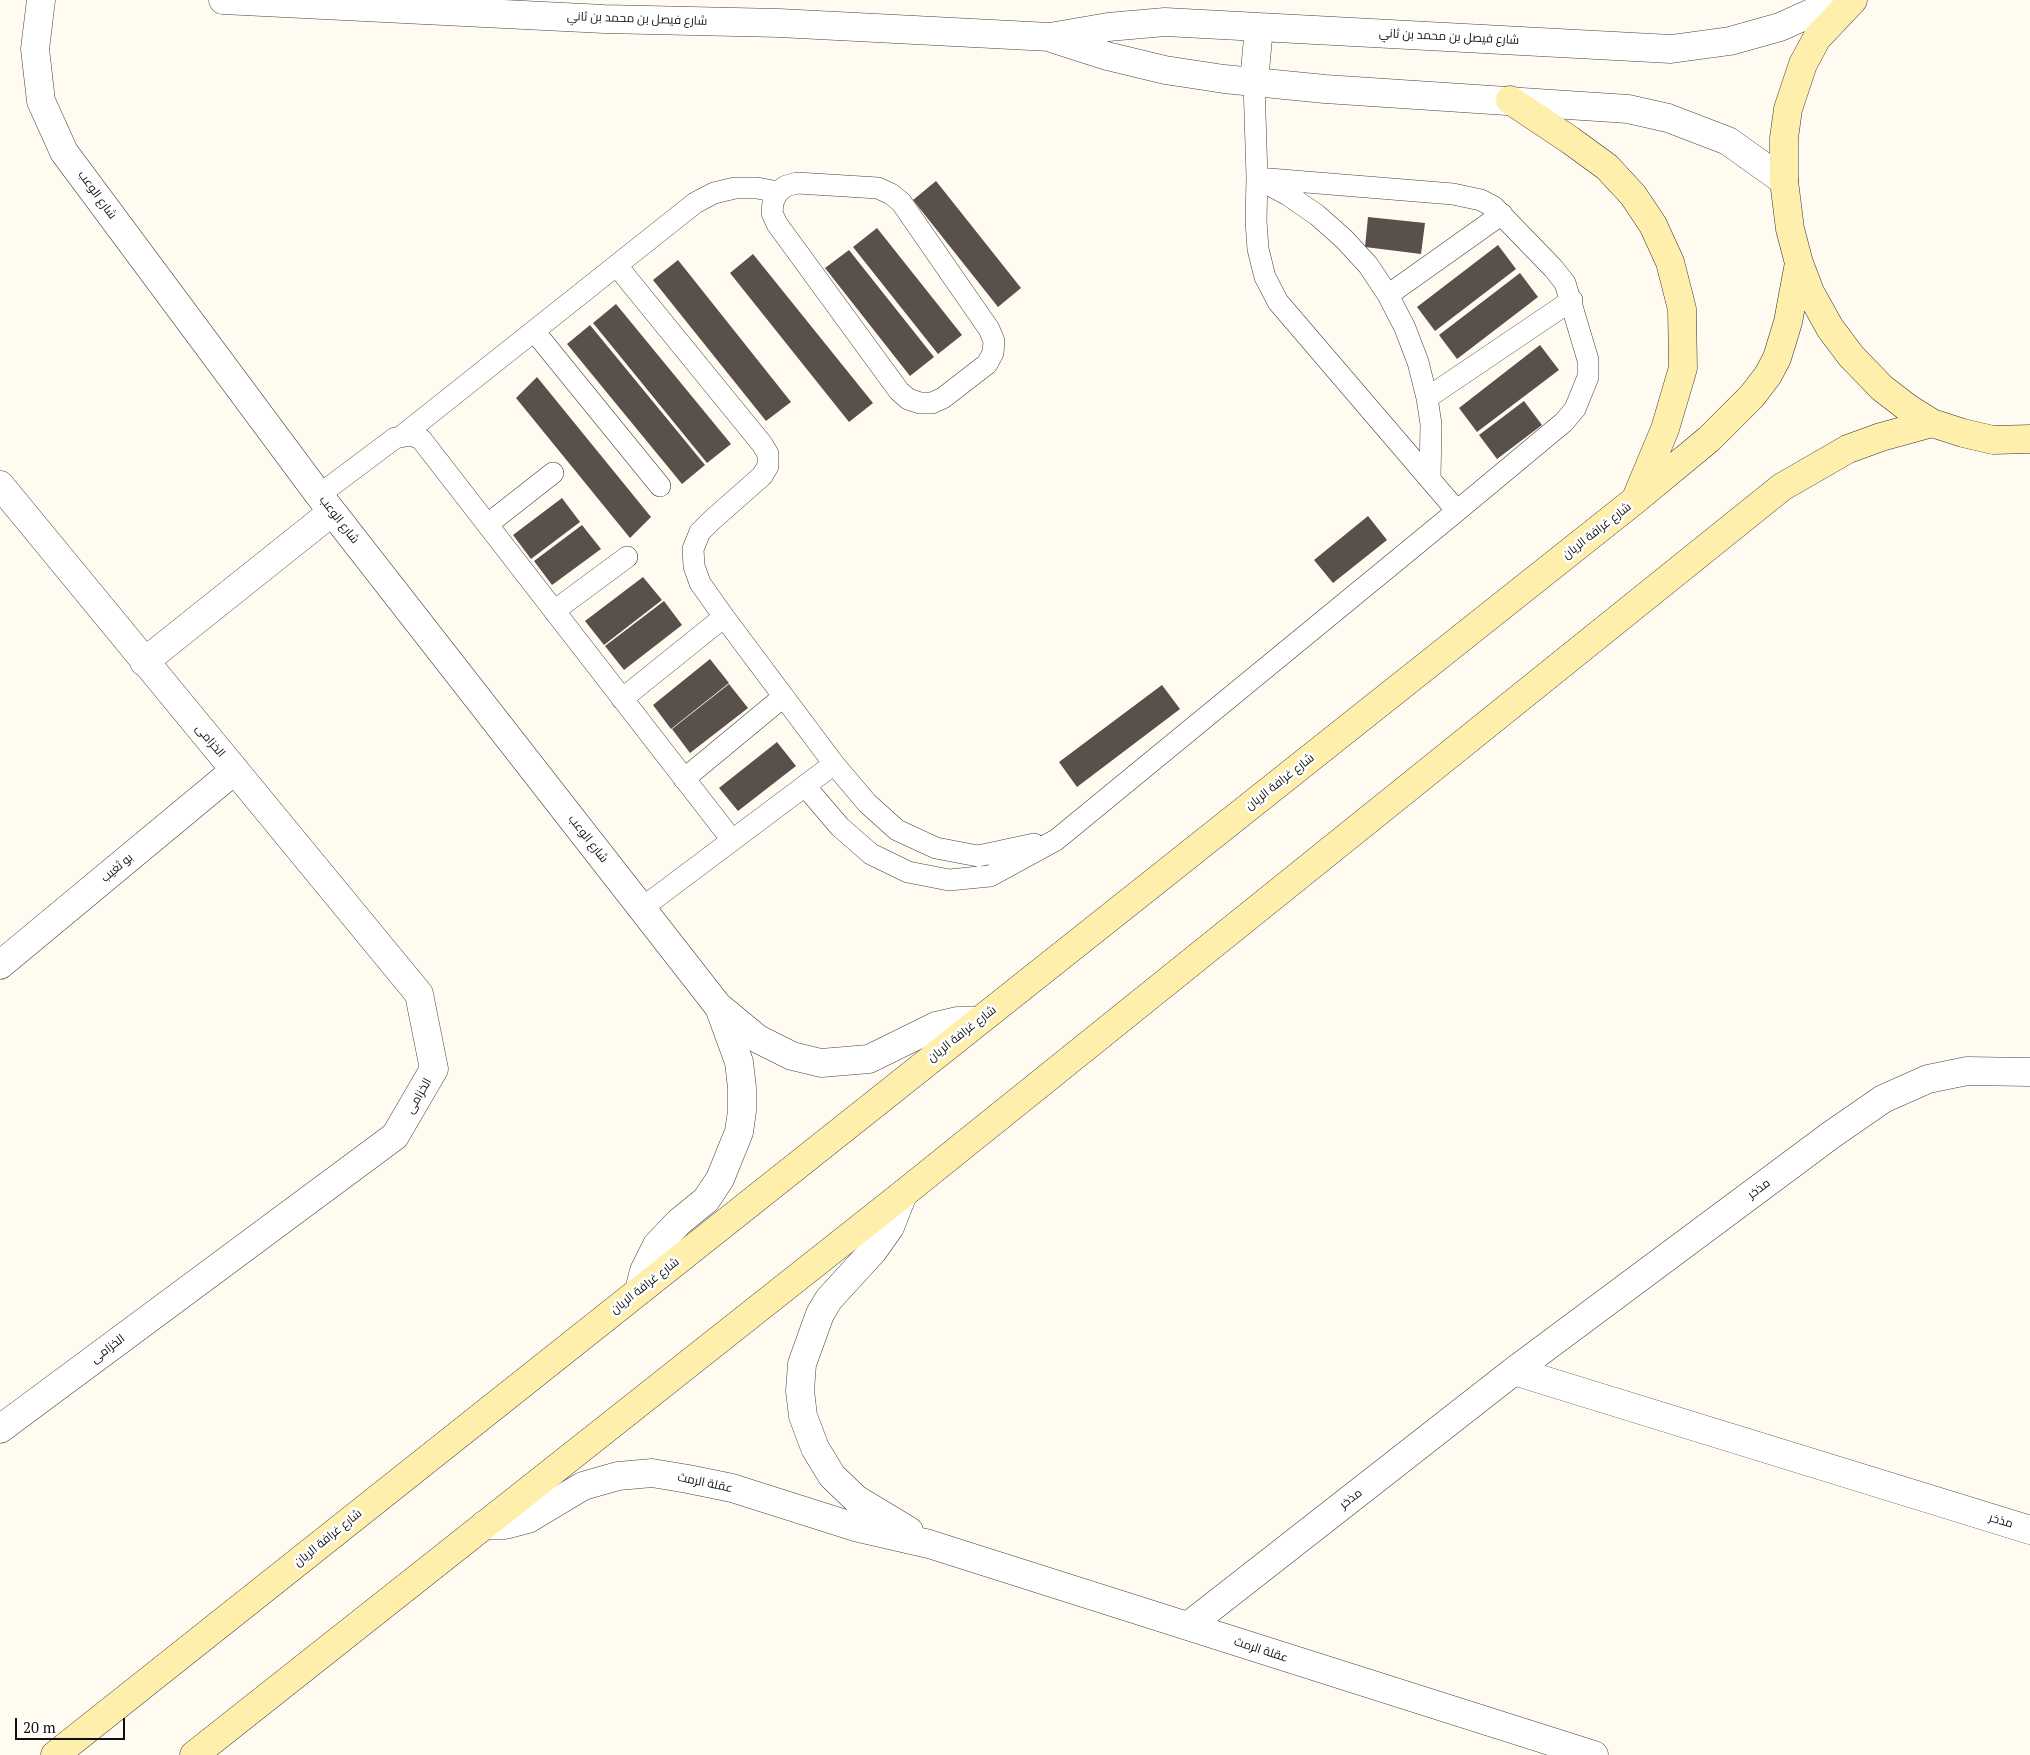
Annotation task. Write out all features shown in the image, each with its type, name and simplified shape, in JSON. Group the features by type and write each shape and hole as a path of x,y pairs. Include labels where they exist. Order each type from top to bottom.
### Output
{"main road":[{"path":"1853,0 1817,38 1803,64 1788,109 1784,138 1784,181 1790,228 1799,263 1810,292 1830,328 1851,356 1882,388 1908,408 1932,423 1993,440 2030,440"},
{"path":"1510,100 1607,167 1633,195 1653,225 1670,262 1682,309 1683,368 1665,429 1634,501"},
{"name":"شارع غرافة الريان","path":"55,1755 1634,501 1709,439 1752,396 1777,358 1788,322 1799,263"},
{"path":"194,1755 903,1194 1782,487 1848,449 1881,437 1932,423"}],"street":[{"name":"شارع الوعب","path":"41,0 35,49 41,101 64,152 325,503 718,1006 758,1039 792,1056 821,1063 869,1059 891,1050 936,1026 958,1021 978,1021"},
{"name":"شارع فيصل بن محمد بن ثاني","path":"223,0 351,4 604,19 779,23 1050,37 1108,27 1166,22 1671,49 1730,41 1780,26 1840,0"},
{"path":"1254,82 1259,27"},
{"name":"شارع فيصل بن محمد بن ثاني","path":"1050,37 1107,56 1165,70 1254,82 1325,89 1628,109 1668,118 1728,141 1784,181"},
{"name":"الخزامى","path":"0,1429 395,1136 434,1069 419,994 235,770 4,497"},
{"path":"144,662 325,503"},
{"name":"بو ثغيب","path":"0,965 235,770"},
{"name":"شارع الوعب","path":"639,1290 644,1271 657,1245 679,1222 706,1200 720,1178 739,1132 742,1111 742,1088 739,1062 718,1006"},
{"name":"مذخر","path":"1188,1626 1514,1371 1823,1141 1883,1099 1928,1079 1967,1071 2030,1072"},
{"name":"عقلة الرمث","path":"903,1194 890,1227 862,1263 829,1299 820,1314 802,1364 800,1391 803,1416 815,1448 832,1476 856,1499 929,1544"},
{"name":"مذخر","path":"1514,1371 2030,1530"},
{"name":"عقلة الرمث","path":"484,1525 505,1525 528,1519 583,1486 618,1476 652,1473 732,1488 855,1527 929,1544 1188,1626 1537,1747 1594,1755"}],"lane":[{"path":"1254,82 1257,178 1256,221 1258,249 1265,277 1278,302 1458,511"},
{"path":"805,786 840,827 871,854 908,872 949,880 990,876 1056,840 1458,511 1564,422 1575,409 1588,377 1588,360 1572,300 1565,283 1553,268 1502,214 1481,200 1453,194 1257,178"},
{"path":"1257,178 1288,195 1318,215 1368,265 1388,295 1412,345 1427,398 1431,424 1430,479"},
{"path":"325,503 388,443 404,435 695,203 714,193 735,188 757,188 778,192 786,186 797,183 865,186 878,188 891,194 901,202 990,329 994,341 993,353 987,364 943,398 932,403 920,403 908,399 899,392 777,224 772,213 773,202 778,192"},
{"path":"1388,295 1502,214"},
{"path":"617,266 762,444 768,454 768,466 762,476 700,532 693,549 694,566 700,583 724,617 834,764 867,803 897,830 936,848 978,856 1056,840"},
{"path":"1427,398 1572,300"},
{"path":"534,331 660,486"},
{"path":"404,435 421,439 732,840"},
{"path":"488,524 553,473"},
{"path":"554,611 627,557"},
{"path":"622,699 724,617"},
{"path":"684,779 784,697"},
{"path":"642,908 834,764"}],"building":[{"path":"936,181 1021,288 998,307 913,200"},
{"path":"1368,217 1425,223 1421,254 1365,247"},
{"path":"877,228 962,335 938,354 853,247"},
{"path":"1498,245 1516,269 1435,331 1417,307"},
{"path":"849,250 934,357 910,376 825,268"},
{"path":"753,254 873,403 849,422 730,273"},
{"path":"678,260 791,402 766,421 653,280"},
{"path":"1520,273 1538,297 1457,359 1439,335"},
{"path":"616,304 731,444 707,463 593,323"},
{"path":"590,325 705,465 682,484 567,344"},
{"path":"1540,345 1559,370 1477,432 1459,408"},
{"path":"537,377 651,517 630,538 516,398"},
{"path":"1524,401 1542,425 1497,459 1479,435"},
{"path":"562,498 580,522 531,559 513,535"},
{"path":"1368,516 1387,540 1333,583 1314,560"},
{"path":"582,525 601,549 552,585 534,561"},
{"path":"643,577 662,600 604,645 585,621"},
{"path":"664,601 682,625 624,670 605,646"},
{"path":"710,659 729,683 671,729 653,705"},
{"path":"729,684 748,708 690,753 672,729"},
{"path":"1162,685 1180,709 1077,787 1059,762"},
{"path":"777,742 796,766 738,811 719,788"}]}
